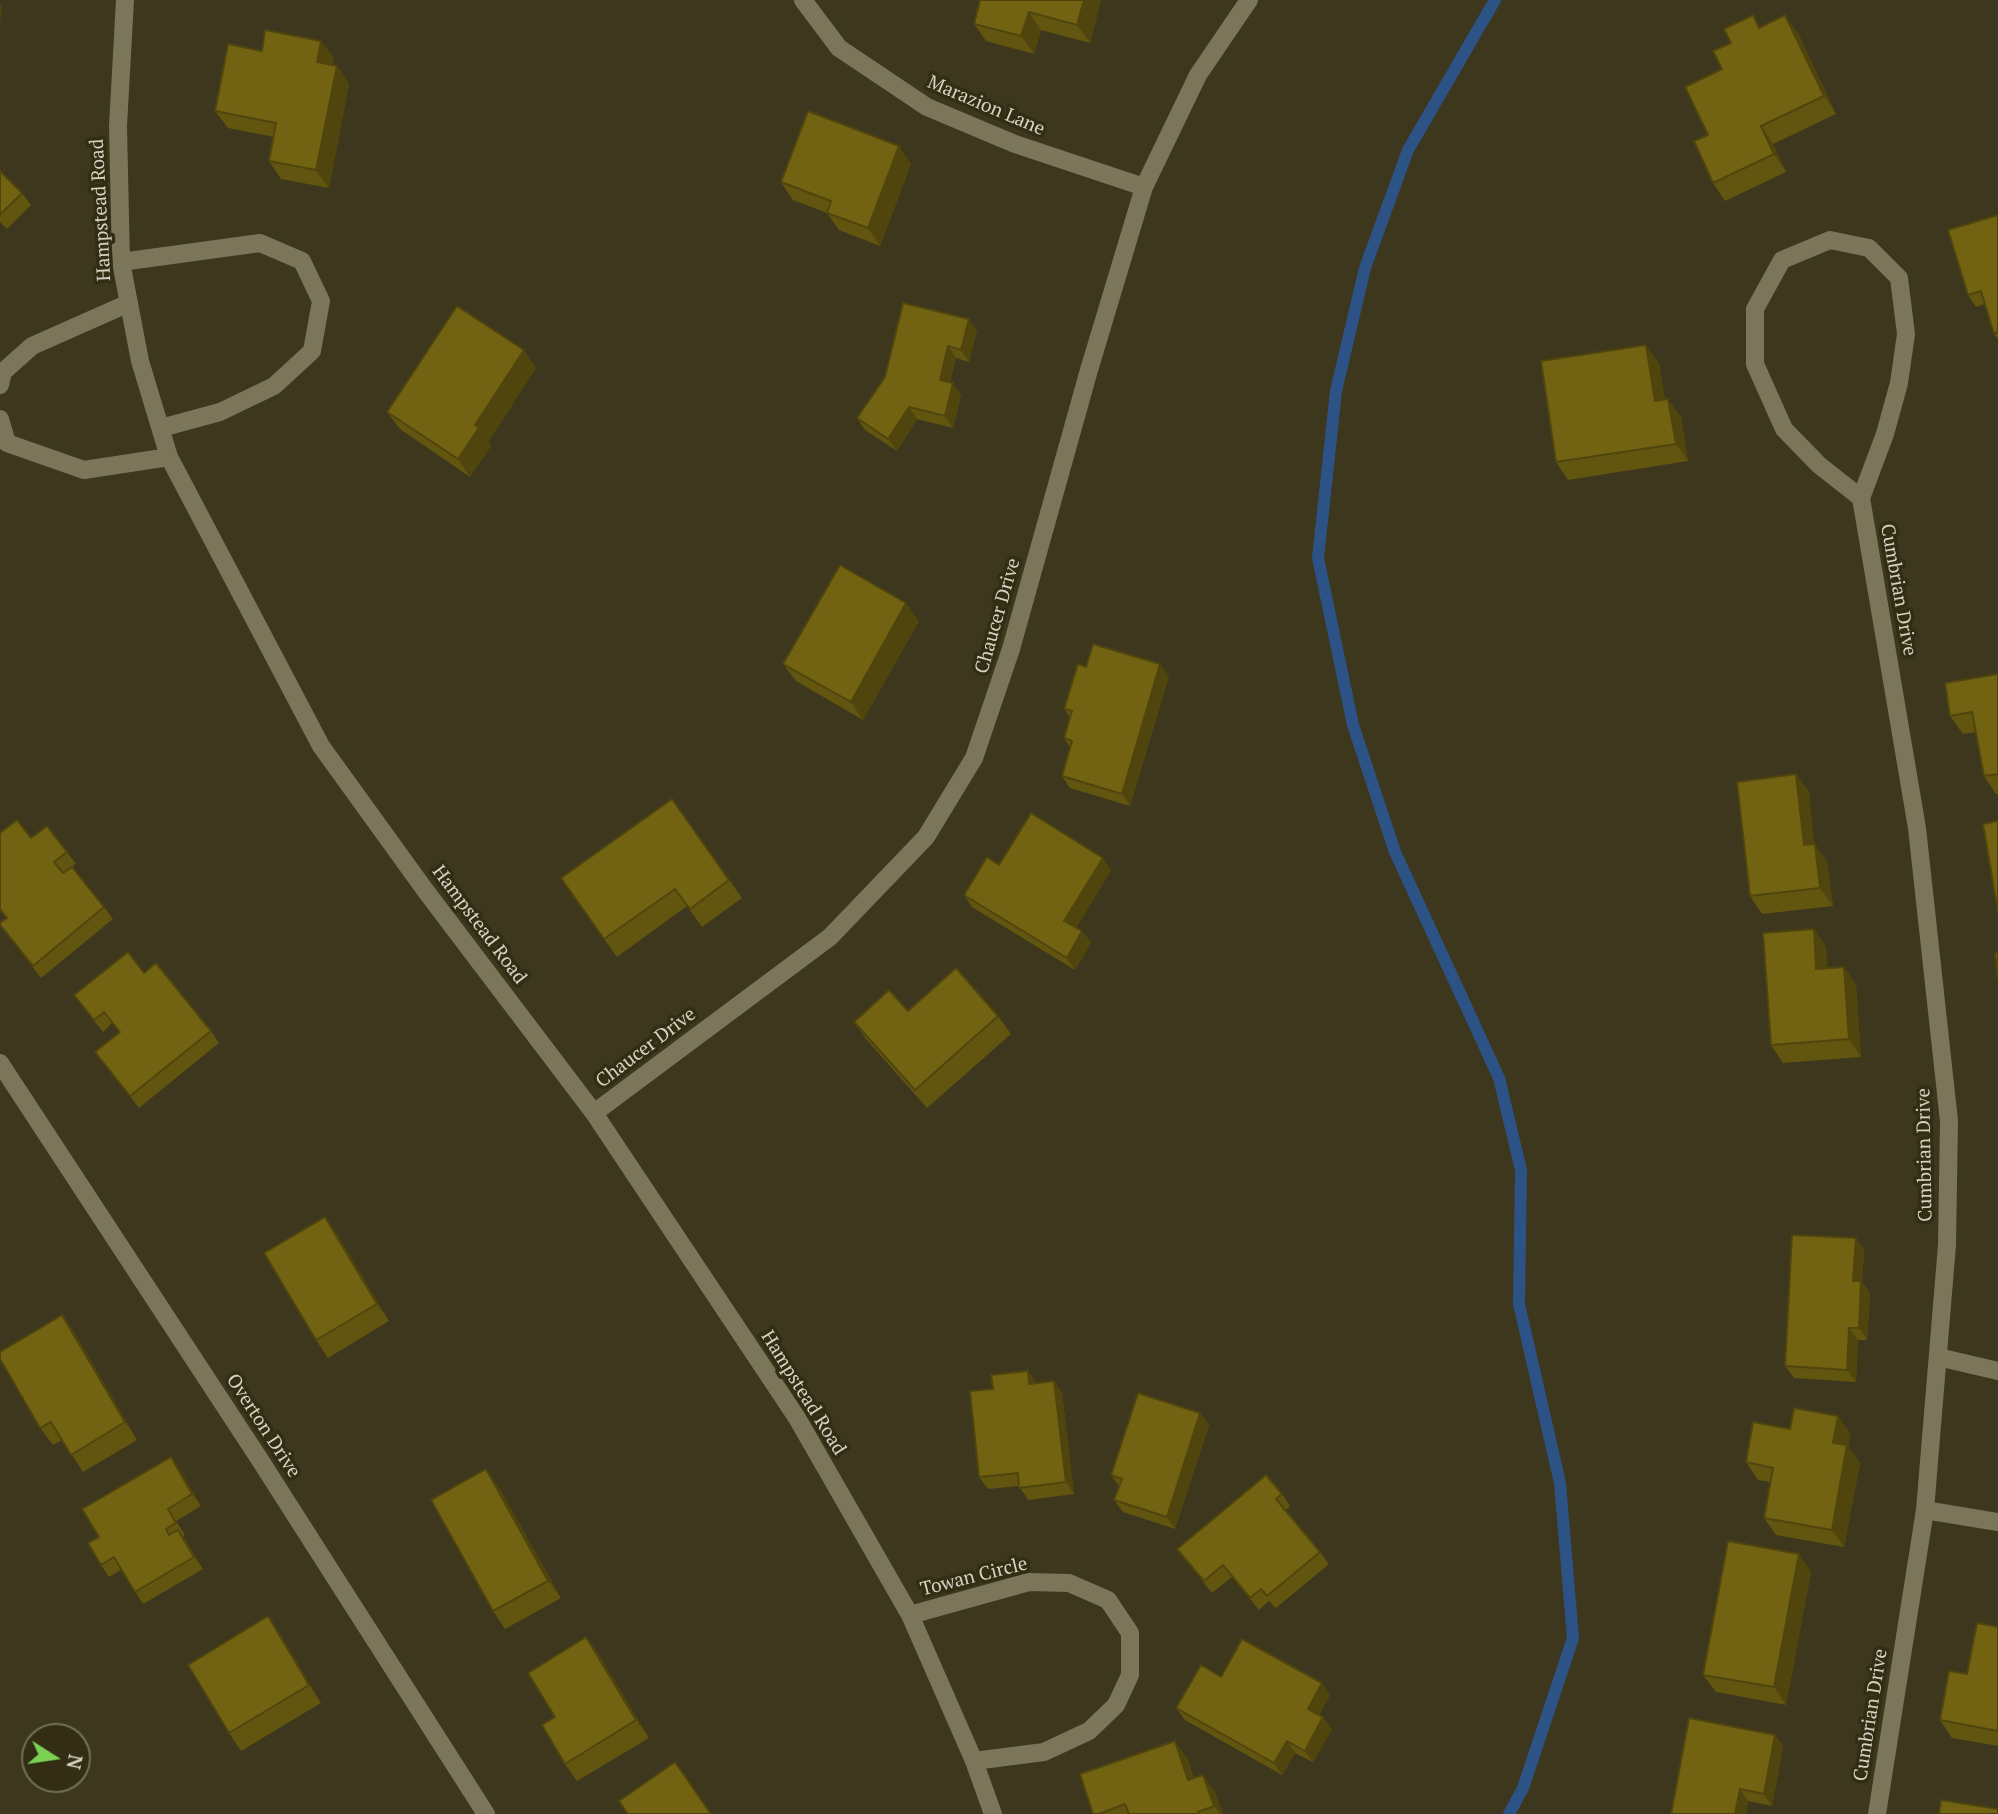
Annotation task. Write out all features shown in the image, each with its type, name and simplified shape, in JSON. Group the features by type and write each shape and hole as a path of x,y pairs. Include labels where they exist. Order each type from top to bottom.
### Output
{"street":[{"name":"Hampstead Road","path":"125,0 118,125 121,262 140,361 169,457 321,746 425,890 594,1113 797,1418 910,1615 974,1761 993,1814"},
{"name":"Marazion Lane","path":"803,0 839,48 927,107 1015,144 1144,187"},
{"name":"Chaucer Drive","path":"594,1113 830,937 926,836 974,758 1012,649 1089,370 1144,187 1198,75 1250,0"},
{"path":"1830,240 1870,248 1899,278 1906,334 1899,383 1885,434 1861,498 1819,465 1783,429 1755,364 1755,309 1782,260 1830,240"},
{"path":"121,262 260,243 302,261 321,301 312,351 274,386 220,412 161,428"},
{"path":"0,385 3,372 32,346 129,303"},
{"path":"0,419 7,443 84,471 169,457"},
{"name":"Cumbrian Drive","path":"1861,498 1917,828 1949,1121 1947,1245 1925,1510 1877,1814"},
{"name":"Overton Drive","path":"0,1063 260,1460 486,1814"},
{"path":"1938,1357 1998,1371"},
{"path":"1925,1510 1998,1522"},
{"name":"Towan Circle","path":"910,1615 1029,1582 1069,1583 1108,1600 1130,1633 1130,1675 1116,1705 1089,1731 1044,1752 974,1761"}],"building":[{"path":"980,0 1084,0 1077,25 1029,12 1021,36 974,24"},
{"path":"1753,15 1759,28 1785,15 1824,96 1761,126 1774,154 1713,183 1694,141 1708,135 1685,87 1722,69 1713,51 1731,43 1724,29"},
{"path":"265,30 321,41 317,62 337,66 316,170 269,161 276,123 215,111 228,44 262,51"},
{"path":"808,111 899,146 868,228 827,213 831,201 781,182"},
{"path":"0,171 22,193 0,215"},
{"path":"1998,215 1998,332 1994,334 1981,291 1968,295 1948,230"},
{"path":"903,303 969,319 961,350 948,346 940,380 953,383 945,416 909,407 888,439 857,418 885,377"},
{"path":"457,306 524,350 475,425 479,428 458,459 387,412"},
{"path":"1646,345 1655,401 1668,399 1676,444 1556,462 1541,361"},
{"path":"840,565 906,603 851,702 783,664"},
{"path":"1093,644 1160,664 1122,794 1062,776 1072,741 1064,738 1072,711 1064,709 1078,664 1086,667"},
{"path":"1998,674 1998,774 1984,776 1972,712 1950,716 1945,683"},
{"path":"1796,774 1804,845 1815,844 1820,888 1750,896 1737,782"},
{"path":"672,799 729,880 690,909 675,889 604,939 561,878"},
{"path":"1031,813 1103,858 1064,921 1082,931 1067,958 964,895 987,857 999,865"},
{"path":"17,820 31,838 47,826 67,852 54,862 63,873 72,867 104,907 33,966 0,925 7,918 0,909 0,833"},
{"path":"1998,821 1998,912 1983,824"},
{"path":"1814,929 1816,969 1844,967 1849,1039 1771,1045 1763,933"},
{"path":"128,952 144,973 156,963 211,1031 130,1096 95,1052 120,1032 104,1012 94,1020 74,995"},
{"path":"1995,953 1998,953 1998,980"},
{"path":"956,968 998,1016 915,1090 854,1022 889,990 908,1011"},
{"path":"325,1217 377,1304 316,1340 264,1253"},
{"path":"1792,1235 1856,1238 1853,1281 1861,1281 1859,1328 1849,1328 1847,1370 1785,1366"},
{"path":"62,1315 125,1422 71,1455 51,1422 40,1428 0,1359 0,1352"},
{"path":"1028,1371 1029,1384 1054,1381 1066,1482 1019,1488 1018,1473 979,1477 970,1391 993,1389 991,1375"},
{"path":"1138,1393 1200,1413 1167,1517 1114,1500 1122,1479 1111,1475"},
{"path":"1794,1408 1838,1416 1833,1443 1847,1445 1832,1530 1764,1518 1773,1468 1746,1462 1753,1422 1790,1429"},
{"path":"171,1457 192,1494 168,1509 176,1523 166,1529 169,1535 178,1530 194,1557 135,1592 114,1557 101,1565 88,1543 99,1537 82,1509"},
{"path":"486,1469 548,1581 493,1611 431,1500"},
{"path":"1266,1475 1282,1494 1276,1499 1320,1552 1267,1596 1261,1589 1250,1598 1223,1565 1204,1581 1177,1549"},
{"path":"1728,1541 1799,1554 1774,1687 1703,1675"},
{"path":"268,1616 309,1685 229,1733 188,1665"},
{"path":"1977,1623 1998,1627 1998,1731 1940,1720 1949,1671 1967,1674"},
{"path":"586,1637 636,1720 565,1764 542,1725 555,1717 528,1673"},
{"path":"1242,1639 1322,1683 1308,1709 1323,1717 1305,1751 1287,1741 1274,1763 1176,1708 1201,1665 1221,1677"},
{"path":"1689,1718 1775,1735 1764,1794 1740,1789 1735,1814 1671,1814"},
{"path":"1175,1741 1188,1780 1203,1775 1214,1806 1198,1814 1129,1814 1125,1804 1093,1814 1080,1774"},
{"path":"675,1762 711,1814 628,1814 619,1801"},
{"path":"1941,1800 1998,1809 1998,1814 1939,1814"}],"waterway":[{"path":"1495,0 1408,150 1365,268 1336,391 1318,558 1353,725 1395,852 1499,1078 1521,1170 1519,1304 1560,1483 1573,1638 1523,1788 1509,1814"}]}
